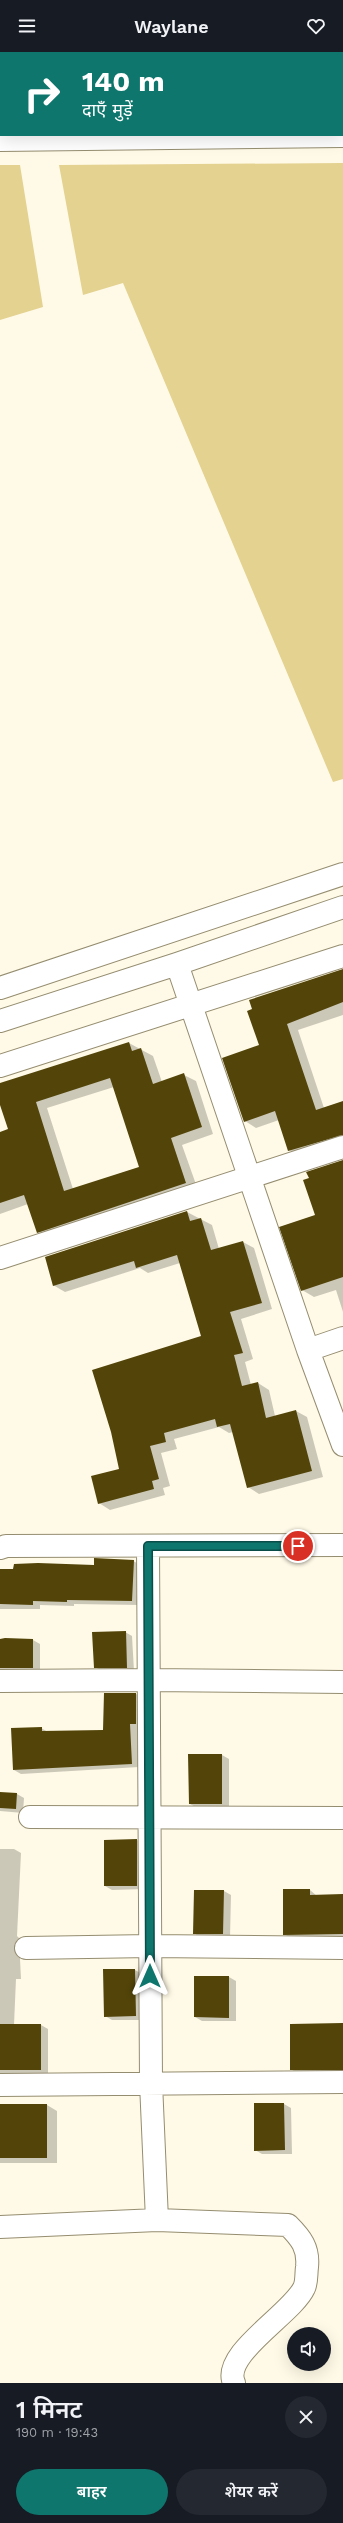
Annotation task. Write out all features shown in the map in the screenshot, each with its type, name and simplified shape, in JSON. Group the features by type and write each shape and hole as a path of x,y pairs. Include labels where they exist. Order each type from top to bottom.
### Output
{"street":[{"path":"0,140 343,136"},
{"path":"0,988 343,874"},
{"path":"0,1021 177,964 343,907"},
{"path":"0,1066 343,956"},
{"path":"177,964 308,1350 343,1445"},
{"path":"0,1258 343,1147"},
{"path":"308,1350 343,1338"},
{"path":"0,1548 6,1546 343,1546"},
{"path":"148,1546 151,2083 157,2220"},
{"path":"0,1681 149,1680 343,1682"},
{"path":"30,1817 343,1818"},
{"path":"26,1948 150,1946 343,1948"},
{"path":"0,2085 343,2082"},
{"path":"0,2227 157,2220 288,2225 299,2235 307,2249 304,2288 290,2306 240,2355 233,2368 231,2382"}],"shaded area":[{"path":"343,163 343,779 333,782 123,283 83,295 59,165"},
{"path":"0,165 20,165 43,307 0,320"}],"building":[{"path":"343,969 343,1002 287,1024 316,1110 343,1101 343,1135 288,1151 275,1111 244,1122 222,1058 259,1045 247,1011 252,1009 249,1000"},
{"path":"129,1042 132,1051 141,1048 153,1084 184,1073 202,1127 171,1138 186,1183 37,1233 24,1195 0,1203 0,1132 8,1129 0,1105 0,1083","holes":["110,1078 139,1167 64,1191 36,1102"]},
{"path":"343,1160 343,1277 301,1291 279,1227 315,1215 303,1180 309,1178 306,1172"},
{"path":"187,1211 190,1221 201,1218 211,1250 243,1241 262,1303 230,1312 243,1353 234,1355 242,1386 258,1382 266,1418 296,1410 312,1471 247,1488 230,1424 217,1427 215,1419 164,1433 166,1442 150,1446 159,1479 152,1481 154,1489 98,1504 91,1476 119,1469 111,1432 92,1370 201,1336 177,1255 136,1268 134,1261 53,1286 45,1257"},
{"path":"94,1558 134,1560 132,1601 67,1600 67,1602 33,1601 33,1605 0,1604 0,1569 13,1569 14,1564 38,1563 94,1565"},
{"path":"126,1631 127,1668 94,1668 92,1632"},
{"path":"0,1639 33,1639 33,1668 0,1668"},
{"path":"104,1693 136,1693 136,1724 130,1724 132,1764 13,1770 11,1728 42,1727 42,1731 103,1730"},
{"path":"188,1754 222,1754 222,1804 189,1804"},
{"path":"0,1792 17,1793 16,1809 0,1808"},
{"path":"137,1839 137,1886 104,1886 104,1840"},
{"path":"283,1889 310,1889 310,1895 343,1894 343,1934 283,1935"},
{"path":"194,1890 224,1890 223,1934 193,1934"},
{"path":"103,1969 135,1969 136,2016 104,2017"},
{"path":"194,1976 229,1976 229,2018 194,2017"},
{"path":"343,2023 343,2070 290,2070 290,2024"},
{"path":"0,2024 41,2024 41,2070 0,2070"},
{"path":"254,2103 284,2103 285,2150 254,2151"},
{"path":"0,2104 47,2104 47,2158 0,2158"}],"route":[{"path":"150,1976 148,1546 298,1546"}]}
